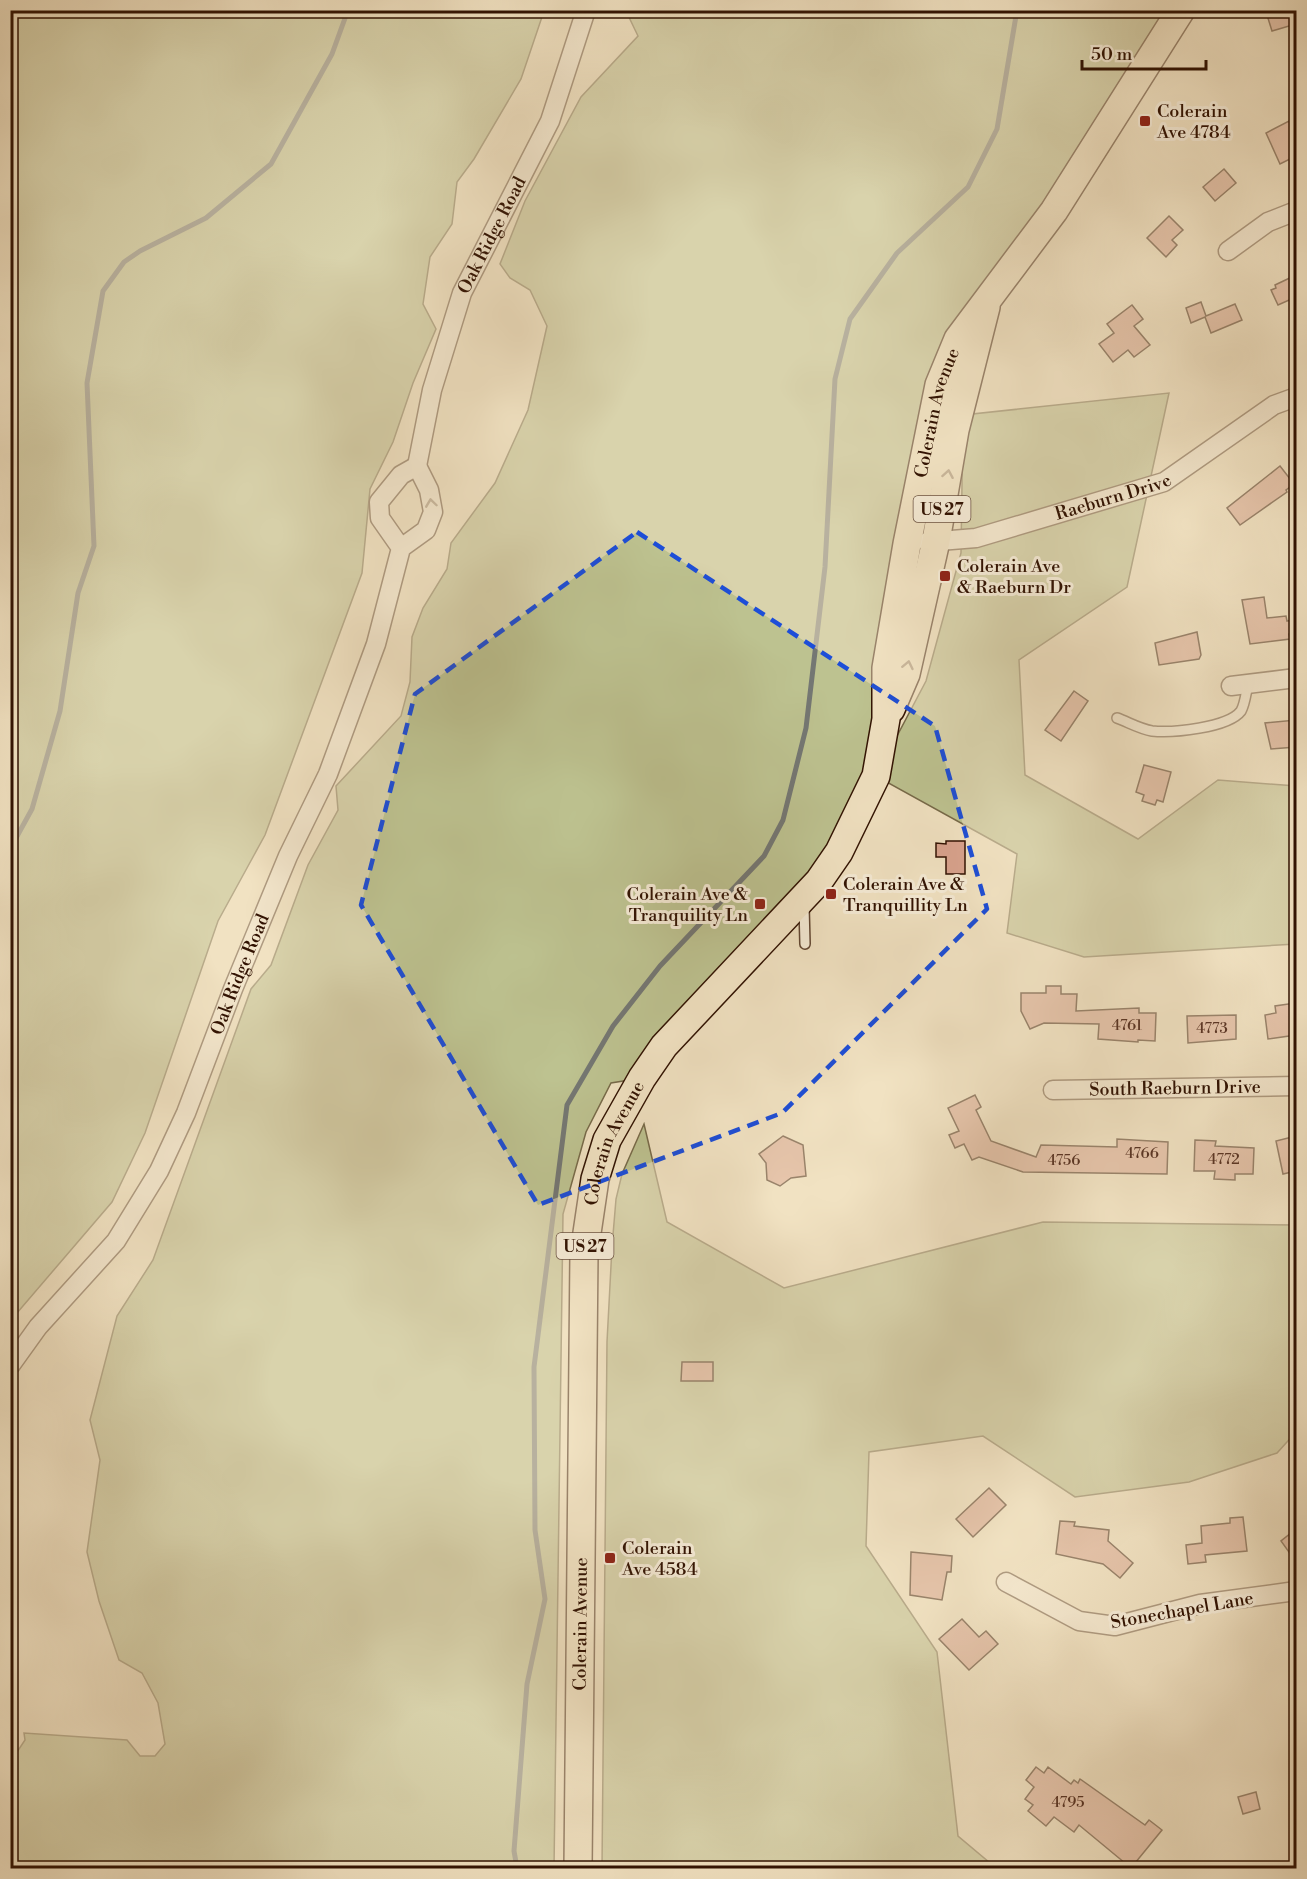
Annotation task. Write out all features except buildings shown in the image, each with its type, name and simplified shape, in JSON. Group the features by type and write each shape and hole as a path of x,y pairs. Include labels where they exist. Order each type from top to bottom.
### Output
{"main road":[{"name":"Colerain Avenue","path":"578,1869 584,1253 595,1179 607,1140 642,1078 664,1046 804,901 839,852 859,815 876,776 886,719 886,668 907,544 939,385 958,339 1054,211 1181,10"},
{"name":"Colerain Avenue","path":"886,719 906,674 936,542 955,430 988,297"}],"street":[{"name":"Oak Ridge Road","path":"417,466 432,390 462,293 550,121 586,10"},
{"path":"1228,251 1268,222 1296,211"},
{"name":"Raeburn Drive","path":"907,544 976,538 1164,482 1274,405 1296,397"},
{"path":"417,466 429,490 433,512 426,530 401,548 380,518 379,502 401,475 417,466"},
{"name":"Oak Ridge Road","path":"10,1366 38,1328 116,1241 159,1171 186,1113 232,989 288,856 328,774 376,644 401,548"},
{"path":"1240,685 1296,678"},
{"name":"South Raeburn Drive","path":"1053,1090 1296,1086"},
{"name":"Stonechapel Lane","path":"1006,1582 1079,1621 1115,1626 1200,1604 1296,1591"}],"lane":[{"path":"1117,718 1150,730 1173,731 1212,725 1235,717 1242,709 1240,685"},
{"path":"804,901 805,944"}],"highlighted area":[{"path":"637,532 935,726 987,909 782,1113 538,1205 361,905 415,694"}],"green space":[{"path":"11,10 544,11 521,79 474,159 457,182 452,224 430,257 423,304 436,329 413,383 393,442 370,489 362,573 265,835 218,921 145,1133 112,1202 11,1320"},
{"path":"626,11 1181,11 958,339 878,772 926,681 961,553 963,415 1169,393 1127,587 1019,660 1025,775 1138,839 1218,780 1296,786 1296,944 1084,957 1007,933 1017,854 876,776 859,815 642,1078 611,1083 586,1132 563,1214 554,1868 11,1868 11,1780 17,1752 25,1740 24,1733 127,1740 140,1756 155,1756 165,1744 158,1703 142,1673 119,1660 99,1601 87,1552 100,1460 90,1420 117,1316 153,1260 251,989 271,965 308,865 338,810 336,786 401,716 410,682 412,637 423,608 447,569 451,543 495,483 528,410 547,326 530,290 510,278 500,264 525,201 581,97 638,36"},
{"path":"644,1124 667,1222 784,1288 1043,1222 1296,1225 1296,1432 1277,1453 1189,1482 1075,1497 983,1436 869,1452 866,1546 937,1652 958,1836 996,1868 602,1868 607,1342 612,1247 616,1199 622,1174"}],"waterway":[{"path":"10,849 32,809 60,711 78,593 94,546 87,383 103,291 124,262 140,251 206,218 271,164 332,54 348,10"},
{"path":"517,1868 514,1851 527,1684 545,1599 535,1530 534,1367 567,1105 613,1026 660,966 764,856 783,820 806,728 825,567 835,379 850,319 897,253 968,187 997,129 1017,10"}],"place":[{"name":"Colerain Ave 4784","path":"1145,121"},
{"name":"Colerain Ave & Raeburn Dr","path":"945,576"},
{"name":"Colerain Ave & Tranquillity Ln","path":"831,894"},
{"name":"Colerain Ave & Tranquility Ln","path":"760,904"},
{"name":"Colerain Ave 4584","path":"610,1558"}]}
